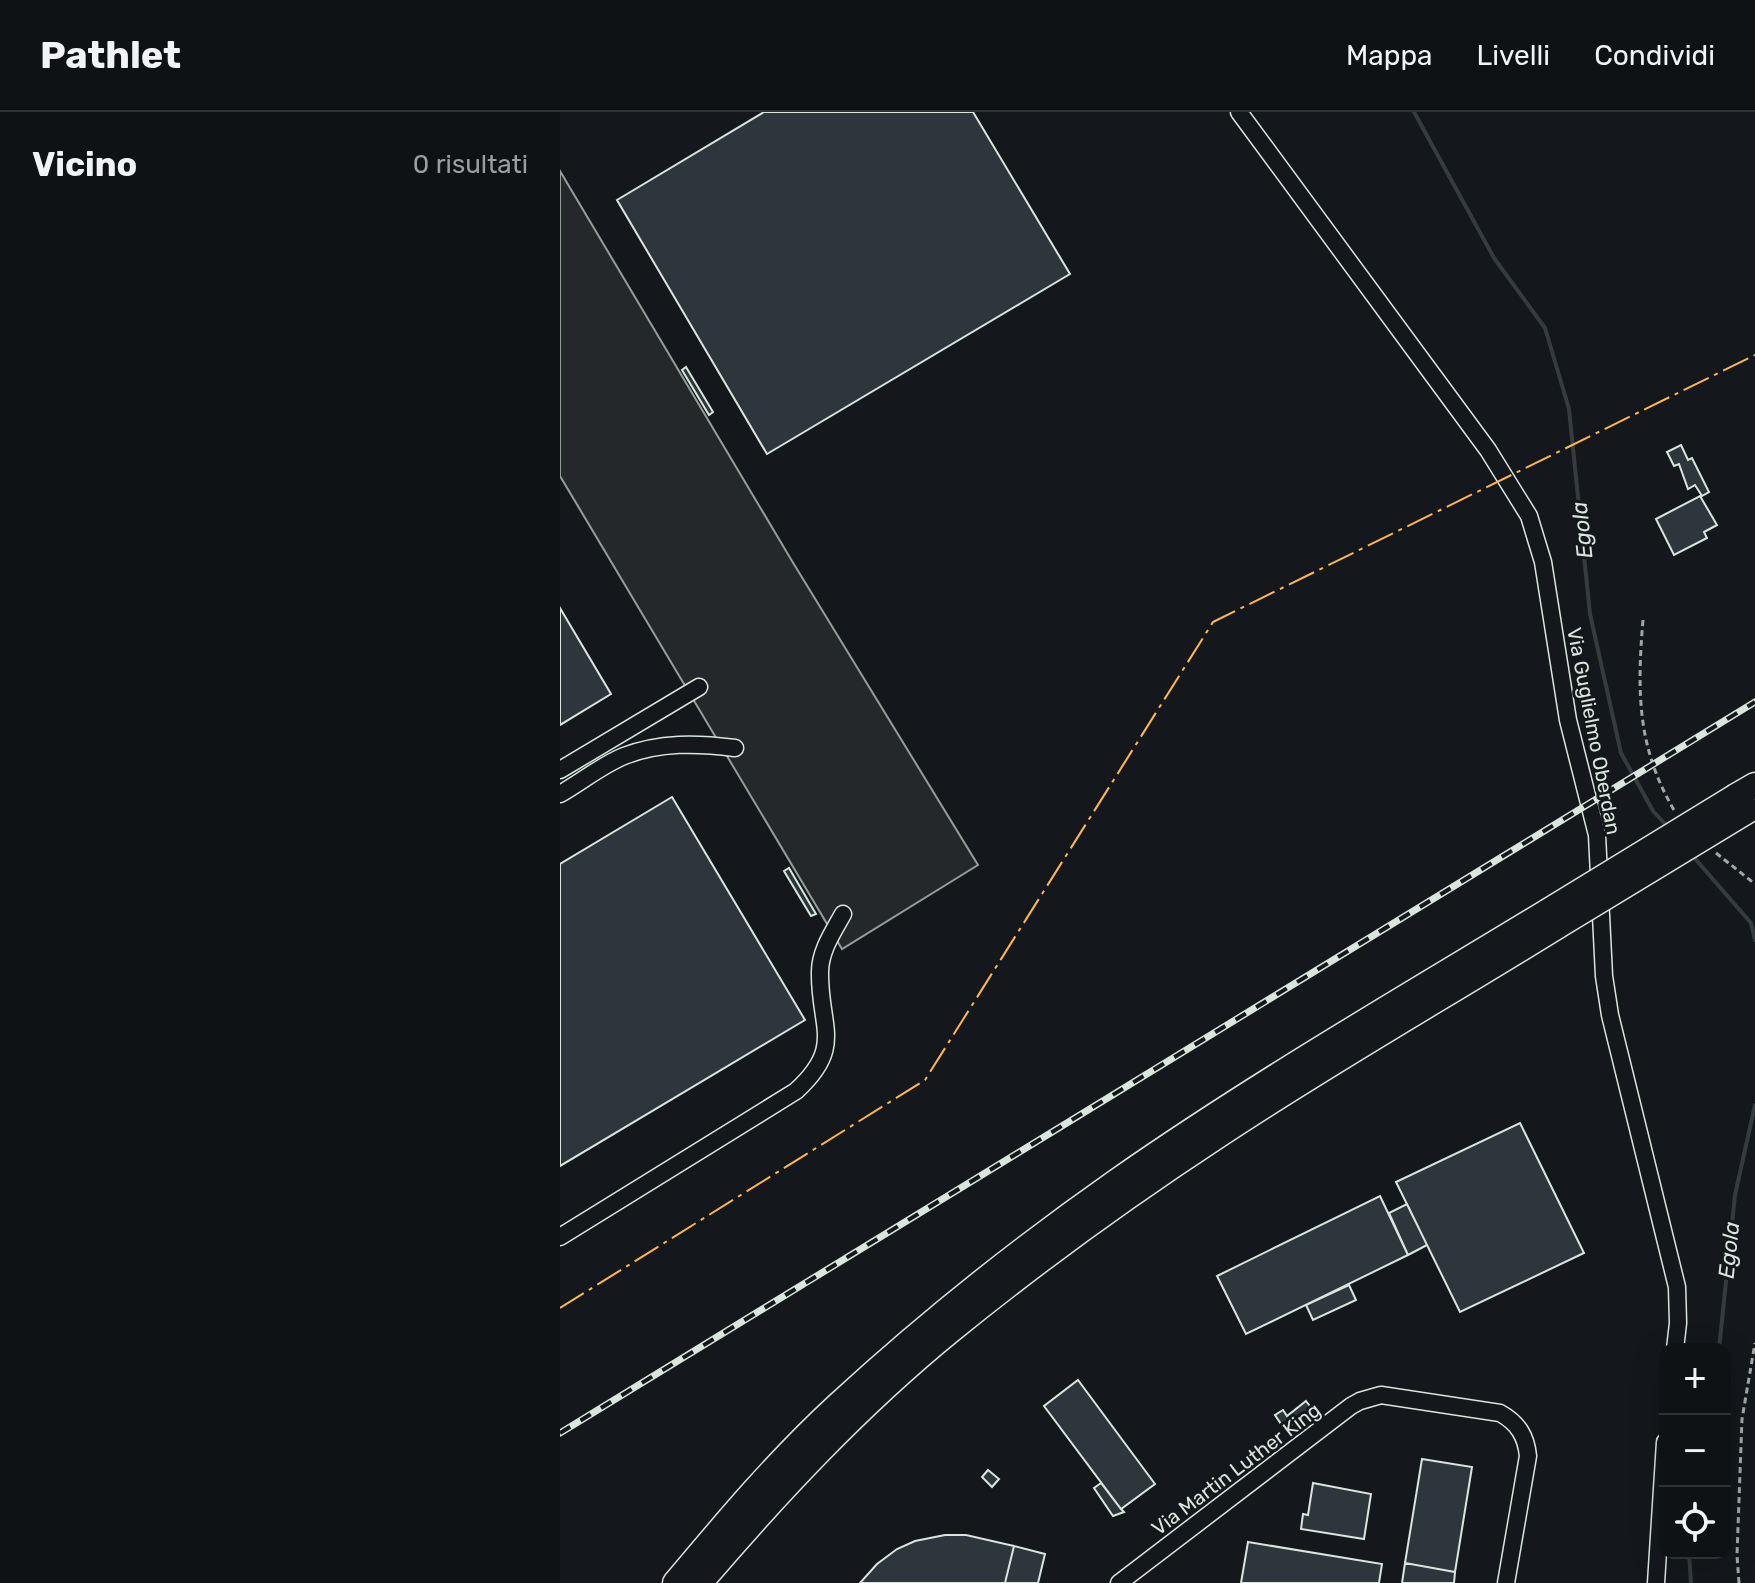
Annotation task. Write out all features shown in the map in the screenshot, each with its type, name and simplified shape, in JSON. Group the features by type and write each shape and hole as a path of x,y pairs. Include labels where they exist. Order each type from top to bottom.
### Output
{"highway":[{"path":"657,1583 837,1406 932,1323 1050,1230 1198,1127 1553,919 1749,799"},
{"path":"700,1583 766,1506 851,1419 948,1332 1041,1259 1221,1133 1553,919"},
{"path":"675,1583 750,1494"}],"street":[{"name":"Via Guglielmo Oberdan","path":"1239,112 1488,450 1529,516 1543,562 1568,720 1597,835 1604,976 1610,1015 1677,1287 1676,1343"},
{"path":"560,770 699,687"},
{"path":"560,794 622,757 658,746 697,744 735,748"},
{"path":"560,1237 796,1091 812,1077 824,1057 827,1042 820,970 825,949 843,914"},
{"name":"Via Martin Luther King","path":"1119,1583 1351,1406 1381,1395 1500,1413 1511,1419 1521,1431 1528,1456 1506,1583"},
{"path":"1656,1583 1662,1487"}],"path":[{"path":"1643,620 1640,694 1649,759 1675,810"},
{"path":"1713,851 1755,884"},
{"path":"1739,1583 1737,1555 1742,1419 1755,1343"}],"shaded area":[{"path":"560,171 792,561 978,865 842,949 560,476"}],"building":[{"path":"764,112 973,112 1070,274 767,454 617,200"},
{"path":"686,367 713,412 709,415 682,370"},
{"path":"1681,445 1688,460 1692,458 1709,492 1702,496 1695,485 1688,489 1679,464 1674,466 1667,452"},
{"path":"1700,496 1717,525 1704,532 1707,538 1674,555 1656,519"},
{"path":"560,608 611,694 560,725"},
{"path":"672,797 805,1020 560,1166 560,864"},
{"path":"789,868 816,914 811,916 784,871"},
{"path":"1520,1123 1584,1253 1460,1312 1396,1182"},
{"path":"1380,1196 1408,1255 1246,1334 1217,1276"},
{"path":"1407,1204 1427,1245 1408,1255 1389,1213"},
{"path":"1349,1285 1356,1300 1313,1320 1306,1305"},
{"path":"1078,1380 1155,1484 1121,1509 1044,1406"},
{"path":"1306,1401 1312,1409 1285,1430 1275,1415 1283,1410 1287,1416"},
{"path":"1422,1459 1472,1467 1455,1572 1405,1563"},
{"path":"988,1470 999,1479 992,1487 982,1477"},
{"path":"1101,1483 1124,1512 1113,1516 1094,1488"},
{"path":"1313,1483 1371,1494 1364,1539 1301,1529 1303,1514 1308,1515"},
{"path":"945,1535 966,1535 1014,1546 1005,1583 860,1583 877,1564 897,1549 915,1541"},
{"path":"1248,1542 1382,1564 1379,1583 1241,1583"},
{"path":"1014,1546 1045,1554 1038,1583 1005,1583"},
{"path":"1405,1563 1455,1572 1454,1583 1402,1583"}],"waterway":[{"name":"Egola","path":"1414,112 1494,258 1545,328 1569,409 1590,614 1621,753 1653,811 1667,826"},
{"name":"Egola","path":"1691,854 1751,923 1755,940"},
{"name":"Egola","path":"1720,1343 1735,1195 1755,1105"},
{"name":"Egola","path":"1689,1559 1691,1583"}],"railway":[{"path":"560,1433 1755,702"}],"power":[{"path":"560,1308 925,1080 1213,622 1755,355"}]}
